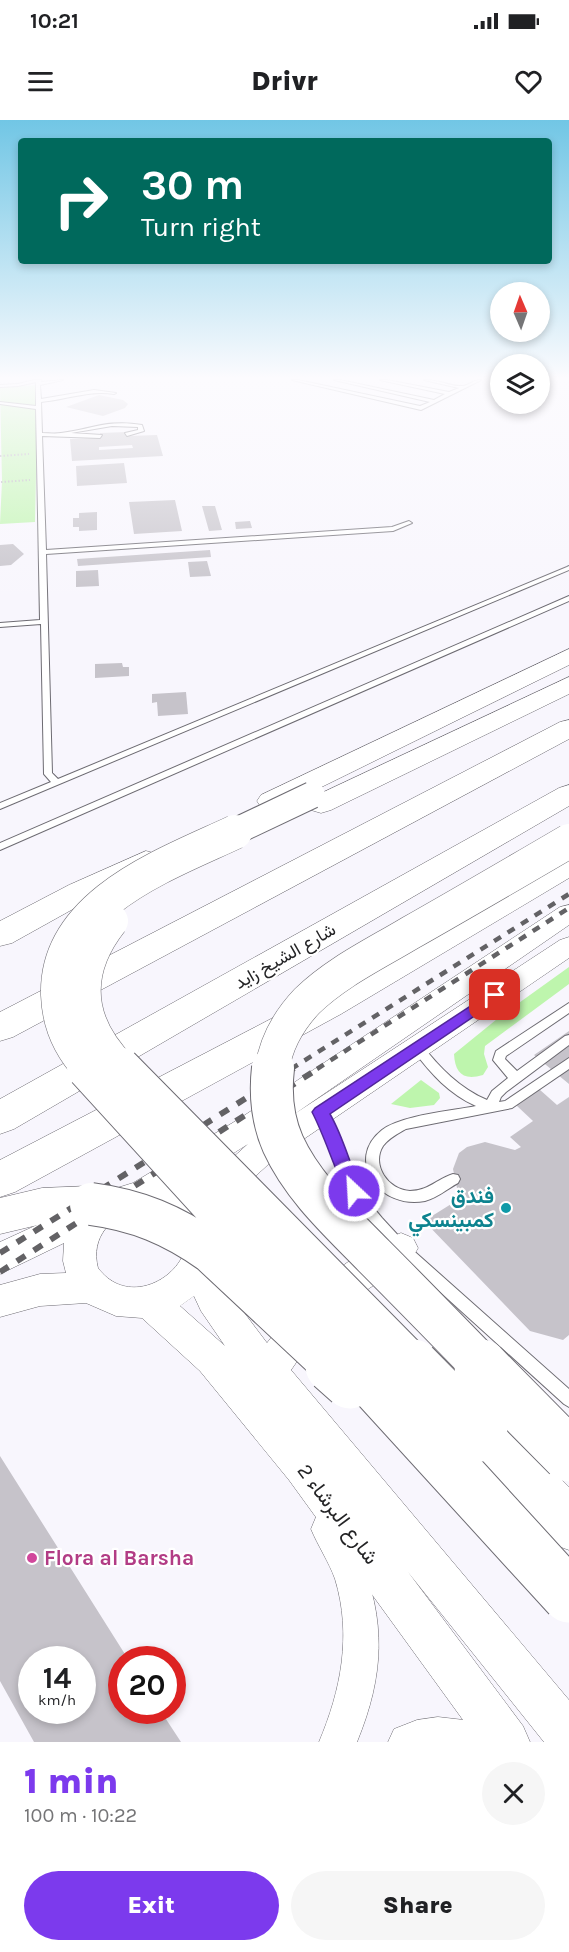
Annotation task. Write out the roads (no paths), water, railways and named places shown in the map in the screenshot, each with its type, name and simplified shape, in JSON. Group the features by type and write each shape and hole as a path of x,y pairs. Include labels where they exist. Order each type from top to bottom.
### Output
{"highway":[{"path":"0,935 80,892 366,756 569,656"},
{"path":"569,676 316,799 158,885 122,909 108,924 88,958 84,976 85,1014 92,1033 103,1051 569,1524"},
{"path":"569,684 143,876 117,891 94,910 76,932 63,956 57,982 58,1009 66,1036 82,1061 569,1596"},
{"path":"0,1028 569,728"},
{"name":"شارع الشيخ زايد","path":"0,1118 569,794"},
{"path":"569,841 380,951 317,993 295,1014 281,1038 272,1064 270,1094 276,1126 290,1158 312,1190 569,1455"},
{"path":"0,1180 328,1005 569,866"},
{"path":"0,1216 42,1206 124,1208 169,1224 211,1252 522,1545"}],"street":[{"path":"0,1259 95,1208 140,1195 250,1128 569,913"},
{"path":"192,1214 246,1164 569,946"},
{"path":"0,1301 40,1290 92,1287 118,1301 150,1302 180,1288 199,1264 203,1237 199,1225 192,1214 169,1198 140,1195"},
{"path":"92,1287 82,1269 79,1250 95,1208"},
{"path":"268,1372 286,1345 328,1299 351,1279 401,1248"},
{"name":"شارع البرشاء 2","path":"199,1264 213,1300 268,1372 569,1736"},
{"name":"شارع البرشاء 2","path":"150,1302 213,1359 269,1425 336,1510 507,1742"},
{"path":"269,1425 288,1467 336,1540 346,1561 360,1608 362,1661 359,1688 351,1715 338,1742"},
{"path":"407,1742 437,1736 458,1736 490,1742"}],"lane":[{"path":"40,456 48,774 56,782"},
{"path":"42,552 393,529 409,522"},
{"path":"0,806 569,568"},
{"path":"0,847 569,598"},
{"path":"0,625 44,622"},
{"path":"516,1078 501,1062 499,1056 569,1007"},
{"path":"491,1107 496,1094 569,1040"},
{"path":"417,1047 439,1077 450,1086 491,1107"},
{"path":"453,1179 423,1195 404,1196 379,1181 374,1174 373,1150 381,1137 395,1128 516,1102 569,1063"},
{"path":"320,1112 329,1127 342,1167 354,1191 376,1222 401,1248 569,1399"}],"railway":[{"path":"291,1069 569,894"},
{"path":"317,1069 569,908"},
{"path":"0,1253 294,1068"},
{"path":"0,1272 319,1068"}],"place":[{"name":"فندق كمبينسكي","path":"506,1208"},
{"name":"Flora al Barsha","path":"32,1558"}]}
